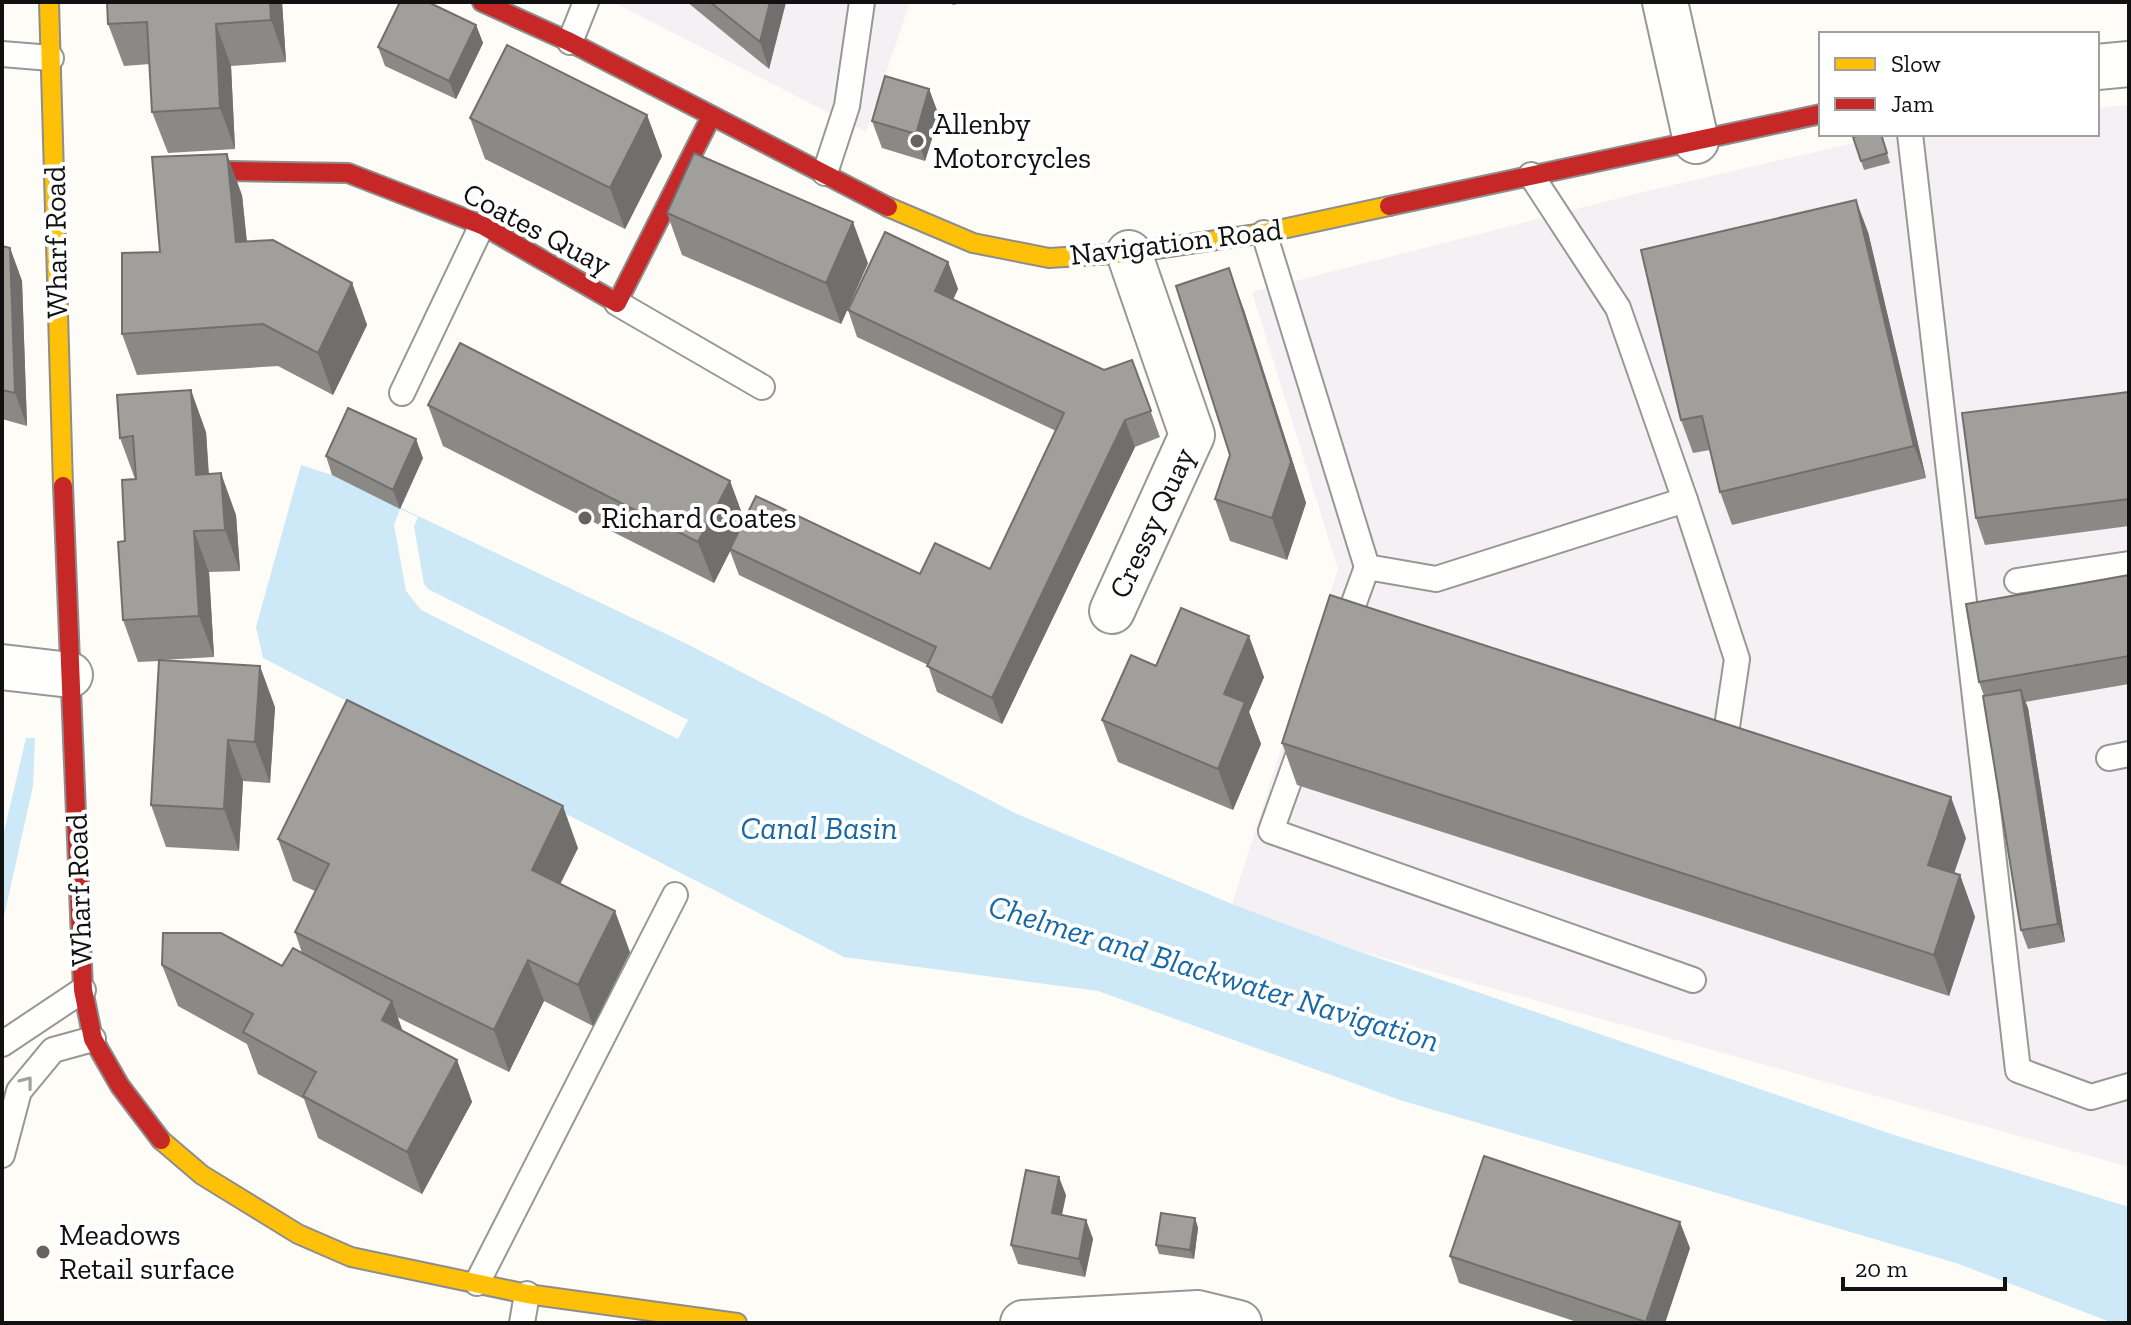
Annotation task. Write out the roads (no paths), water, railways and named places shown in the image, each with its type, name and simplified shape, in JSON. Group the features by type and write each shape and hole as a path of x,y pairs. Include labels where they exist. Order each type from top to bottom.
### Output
{"street":[{"name":"Wharf Road","path":"49,2 60,411 83,990 93,1039 120,1086 154,1133 202,1175 298,1234 351,1257 527,1294 737,1323"},
{"name":"Navigation Road","path":"482,2 570,42 906,217 973,243 1049,258 1129,253 1264,233 1819,114"},
{"path":"1665,2 1696,141"},
{"path":"2099,67 2129,64"},
{"name":"Coates Quay","path":"229,171 348,173 482,225 617,303 711,117"},
{"name":"Cressy Quay","path":"1112,611 1192,435 1129,253"},
{"path":"2,667 70,675"},
{"path":"1023,1323 1198,1313 1239,1323"}],"lane":[{"path":"570,42 586,2"},
{"path":"825,173 847,106 862,2"},
{"path":"2,54 51,58"},
{"path":"1910,136 2018,1070 2091,1097 2129,1086"},
{"path":"1531,175 1618,308 1685,500 1737,659 1725,740"},
{"path":"402,393 482,225"},
{"path":"1264,233 1367,567 1335,655"},
{"path":"617,303 762,387"},
{"path":"1367,567 1436,579 1685,500"},
{"path":"2017,581 2129,564"},
{"path":"1314,714 1271,831 1693,980"},
{"path":"477,1283 675,895"},
{"path":"2,1044 83,990"},
{"path":"2,1155 19,1091 53,1050 93,1039"},
{"path":"522,1323 527,1294"}],"water":[{"name":"Canal Basin","path":"301,465 332,475 685,643 1017,814 1232,904 1352,949 1894,1135 2129,1207 2129,1323 2113,1323 1956,1263 1400,1100 1098,991 844,957 263,658 256,627"},
{"path":"26,738 35,738 33,786 3,921 2,840"}],"place":[{"name":"Allenby Motorcycles","path":"917,141"},
{"name":"Richard Coates","path":"585,518"},
{"name":"Meadows Retail surface","path":"43,1252"}],"water label":[{"name":"Chelmer and Blackwater Navigation","path":"1214,973"}]}
